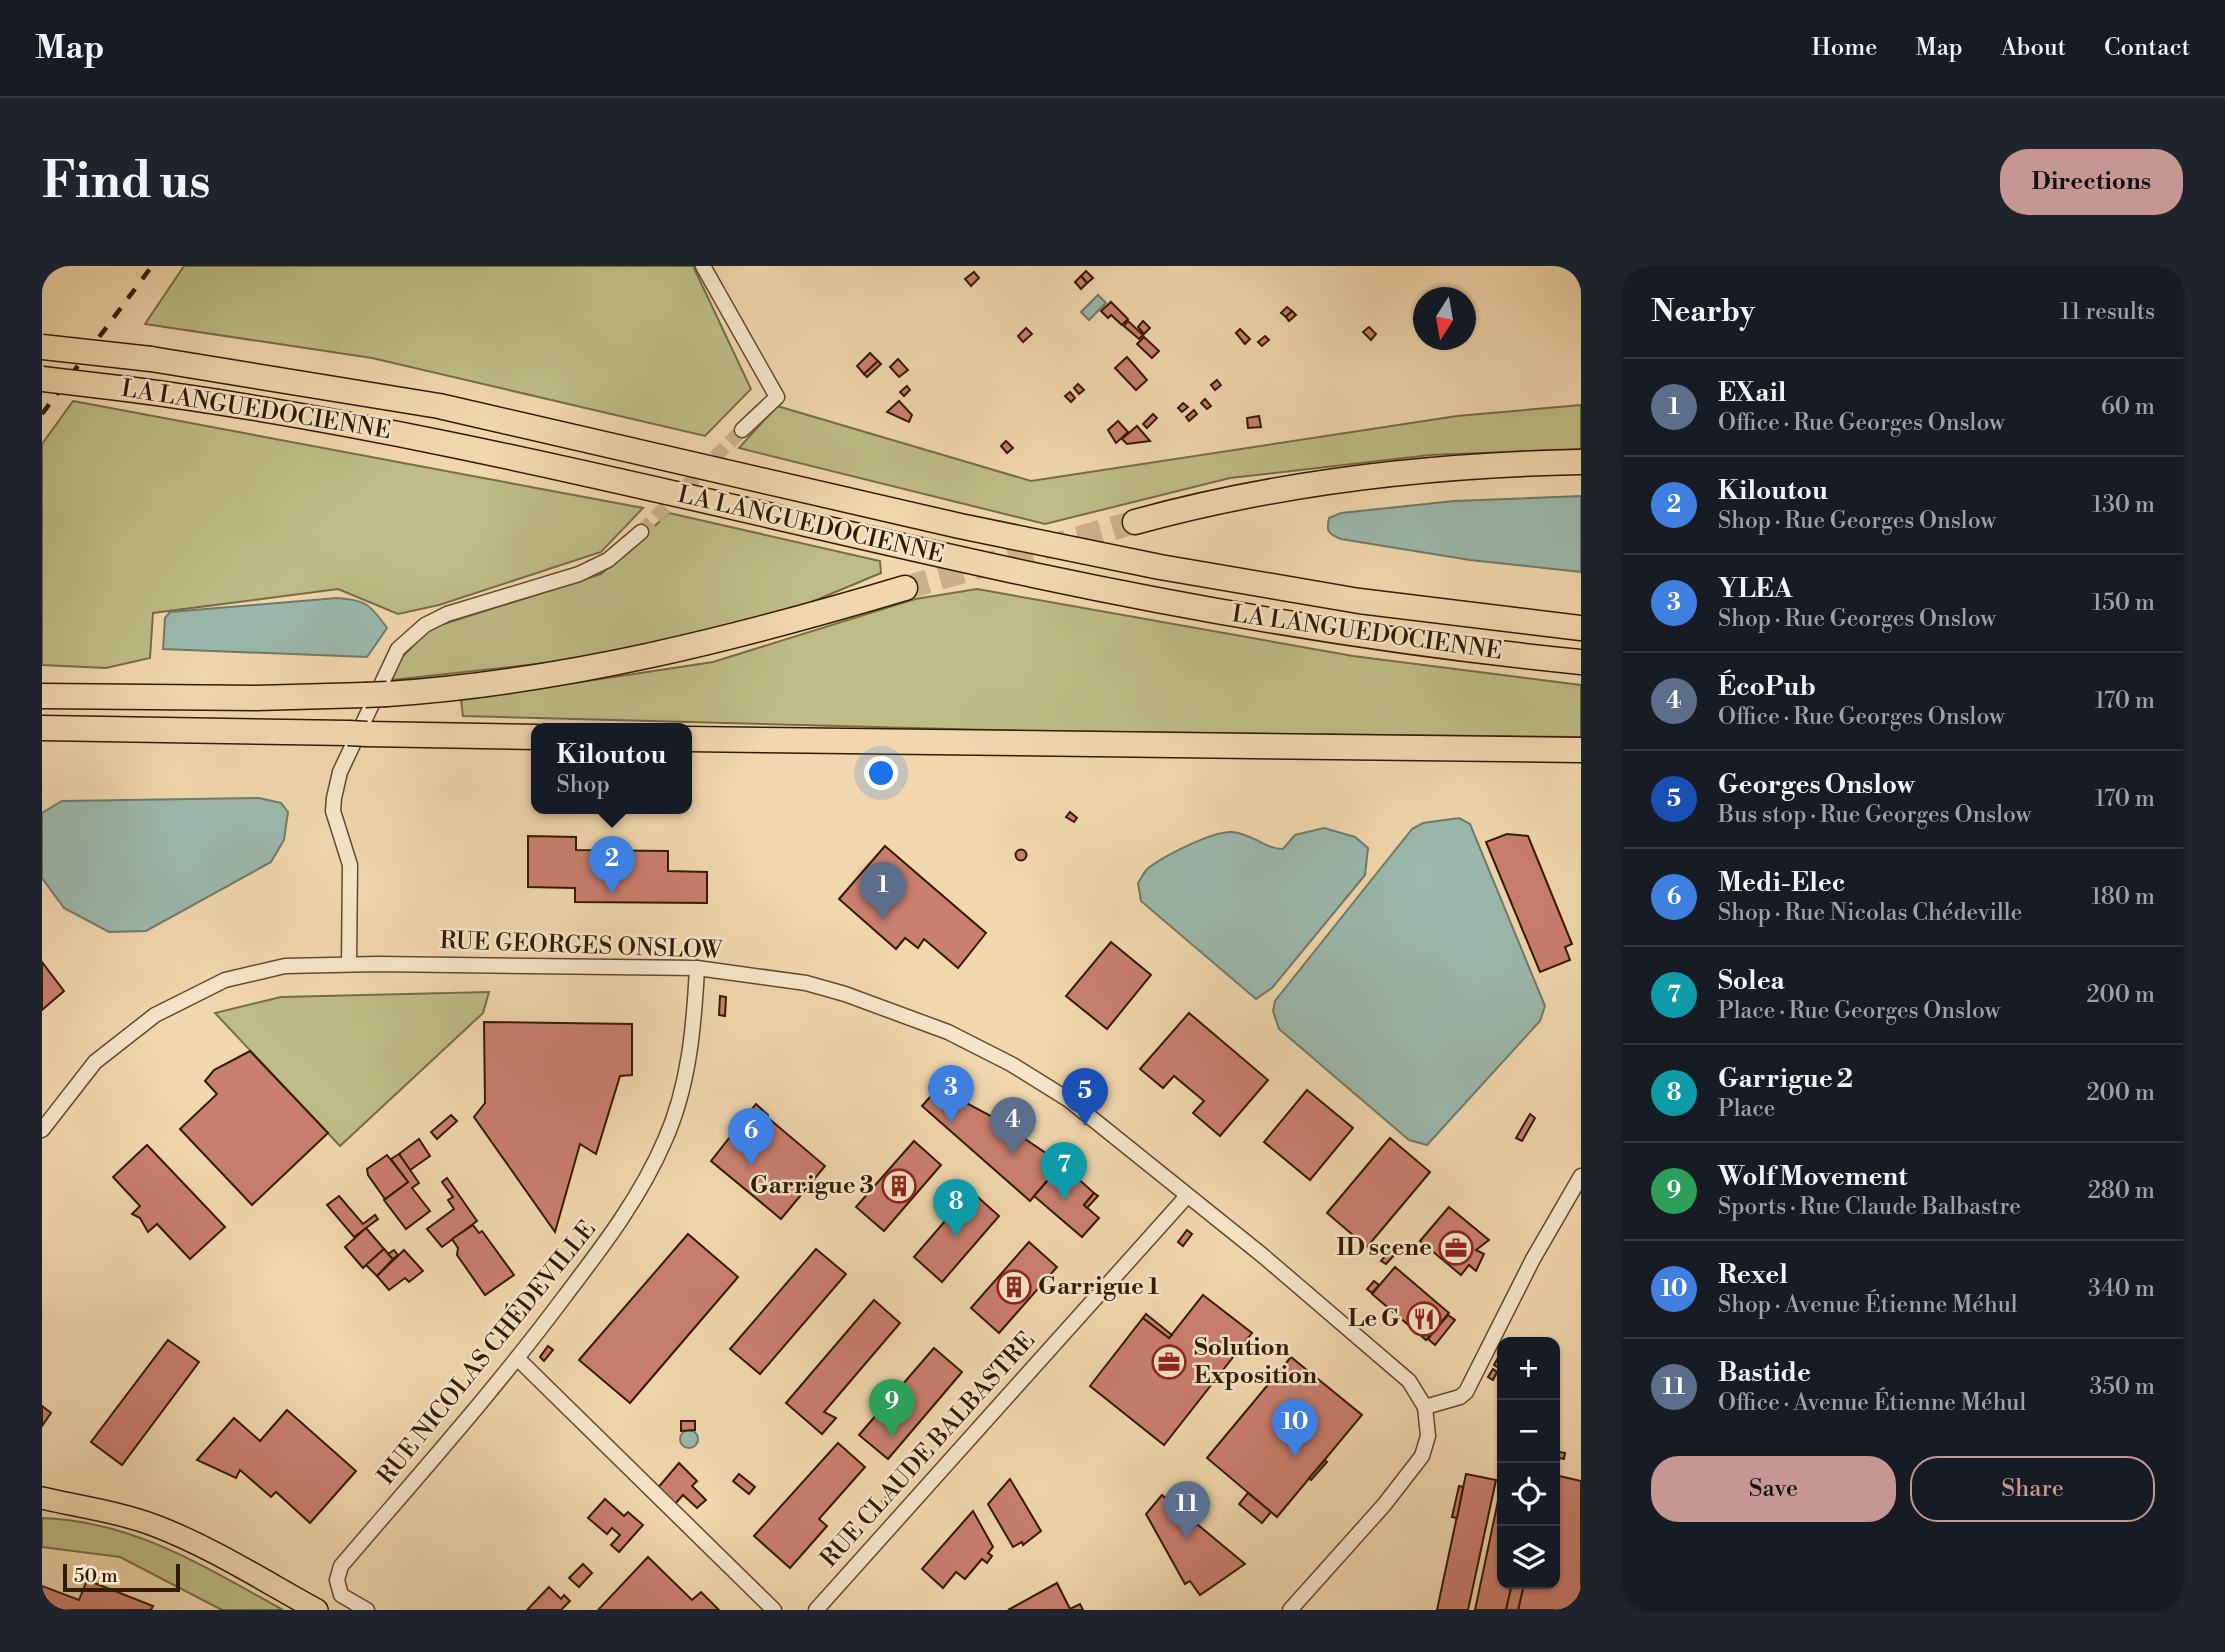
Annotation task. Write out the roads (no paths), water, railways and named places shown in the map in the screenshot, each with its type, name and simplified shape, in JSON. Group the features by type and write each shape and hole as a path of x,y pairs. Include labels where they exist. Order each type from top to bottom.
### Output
{"highway":[{"name":"LA LANGUEDOCIENNE","path":"42,346 151,359 439,407 960,526 1160,567 1359,601 1581,628"},
{"name":"LA LANGUEDOCIENNE","path":"42,379 283,412 447,442 1129,594 1374,636 1581,662"},
{"path":"1135,523 1220,501 1343,480 1464,467 1581,462"},
{"path":"42,696 256,698 376,694 475,686 624,663 745,634 905,588"},
{"path":"42,728 531,737"},
{"path":"692,739 1581,750"}],"main road":[{"path":"42,1498 126,1516 191,1540 317,1610"},
{"path":"42,1504 67,1504"}],"street":[{"path":"703,266 777,397 742,430"},
{"path":"349,964 350,865 333,811 334,798 340,772 398,649 425,625 447,614 579,573 608,560 641,532"},
{"name":"RUE GEORGES ONSLOW","path":"42,1130 95,1062 155,1015 225,980 285,966 349,964 697,968 806,984 845,993 948,1032 1011,1064 1069,1100 1409,1381 1425,1407"},
{"name":"RUE NICOLAS CHÉDEVILLE","path":"367,1610 341,1595 337,1580 341,1566 518,1359 622,1223 666,1139 687,1069 697,968"},
{"path":"1292,1609 1384,1505 1422,1456 1428,1436 1425,1407 1460,1397 1466,1392 1532,1259 1581,1176"},
{"name":"RUE CLAUDE BALBASTRE","path":"816,1610 1187,1196"},
{"path":"518,1359 774,1610"}],"water":[{"path":"1098,295 1106,303 1089,320 1081,312"},
{"path":"1581,496 1581,572 1470,560 1341,539 1331,534 1328,529 1329,518 1341,513 1454,501"},
{"path":"337,598 355,600 366,605 387,628 367,657 163,649 165,618 170,612"},
{"path":"259,798 281,803 288,812 284,840 271,862 146,931 109,932 64,908 42,878 42,813 62,801"},
{"path":"1459,818 1470,824 1545,1006 1540,1021 1427,1145 1409,1140 1279,1029 1273,1011 1275,1001 1412,829 1423,823"},
{"path":"1324,828 1355,837 1368,848 1365,875 1272,988 1256,999 1141,901 1138,883 1147,869 1168,855 1203,839 1232,832 1283,849 1295,835"},
{"path":"685,1430 693,1430 698,1439 696,1446 685,1448 680,1443 680,1435"}],"tunnel":[{"path":"641,532 742,430"},
{"path":"905,588 1135,522"}],"railway":[{"path":"42,414 152,266"}],"place":[{"name":"Kiloutou","path":"612,894"},
{"name":"EXail","path":"883,920"},
{"name":"YLEA","path":"951,1123"},
{"name":"Georges Onslow","path":"1085,1126"},
{"name":"ÉcoPub","path":"1013,1155"},
{"name":"Medi-Elec","path":"751,1166"},
{"name":"Garrigue 3","path":"899,1186"},
{"name":"Solea","path":"1064,1200"},
{"name":"Garrigue 2","path":"956,1237"},
{"name":"ID scene","path":"1456,1248"},
{"name":"Garrigue 1","path":"1014,1287"},
{"name":"Le G","path":"1424,1319"},
{"name":"Solution Exposition","path":"1169,1362"},
{"name":"Wolf Movement","path":"892,1437"},
{"name":"Rexel","path":"1295,1457"},
{"name":"Bastide","path":"1187,1539"}]}
